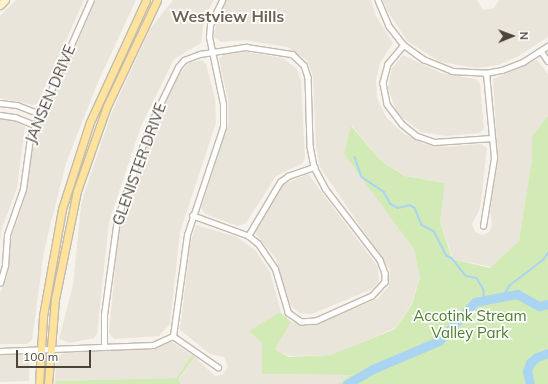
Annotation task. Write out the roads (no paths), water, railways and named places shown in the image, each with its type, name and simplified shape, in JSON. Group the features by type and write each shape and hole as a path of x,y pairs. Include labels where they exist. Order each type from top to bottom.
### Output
{"main road":[{"path":"39,384 40,350 50,269 69,185 90,122 146,0"},
{"path":"48,384 49,350 64,244 83,172 107,106 157,0"}],"street":[{"path":"0,5 5,0"},
{"name":"JANSEN DRIVE","path":"0,283 5,265 7,235 23,189 27,147 35,125 91,0"},
{"path":"173,336 187,235 224,119 209,31 222,0"},
{"path":"378,0 389,26 404,45 423,59 442,68 462,73 486,73 513,67 542,51 548,46"},
{"path":"404,45 388,64 383,83 388,104 402,124 417,136 434,142 492,138"},
{"name":"GLENISTER DRIVE","path":"104,346 104,315 114,230 150,125 181,63 190,57 212,51 246,47 284,52 298,59 308,77 310,146 314,167 325,188 380,260 385,273 381,288 372,296 316,321 301,322 292,318 285,308 272,262 248,236 193,216"},
{"path":"542,51 548,61"},
{"path":"483,226 493,164 486,73"},
{"path":"0,103 17,105 41,114"},
{"path":"0,115 15,117 35,125"},
{"path":"248,236 280,182 288,176 314,167"},
{"path":"0,351 153,345 173,336"},
{"path":"173,336 218,367"}],"waterway":[{"path":"355,157 362,177 384,192 391,204 398,208 410,205 415,208 422,225 434,231 447,256 452,258 466,276 477,278 484,290 484,300"},
{"path":"504,295 509,286 543,260 548,253"},
{"path":"347,384 375,368 439,341 475,302 517,294 539,306 548,304"},
{"path":"530,384 527,371 530,363 537,357 548,353"}],"district":[{"name":"Westview Hills","path":"228,16"}],"park label":[{"name":"Accotink Stream Valley Park","path":"470,324"}]}
